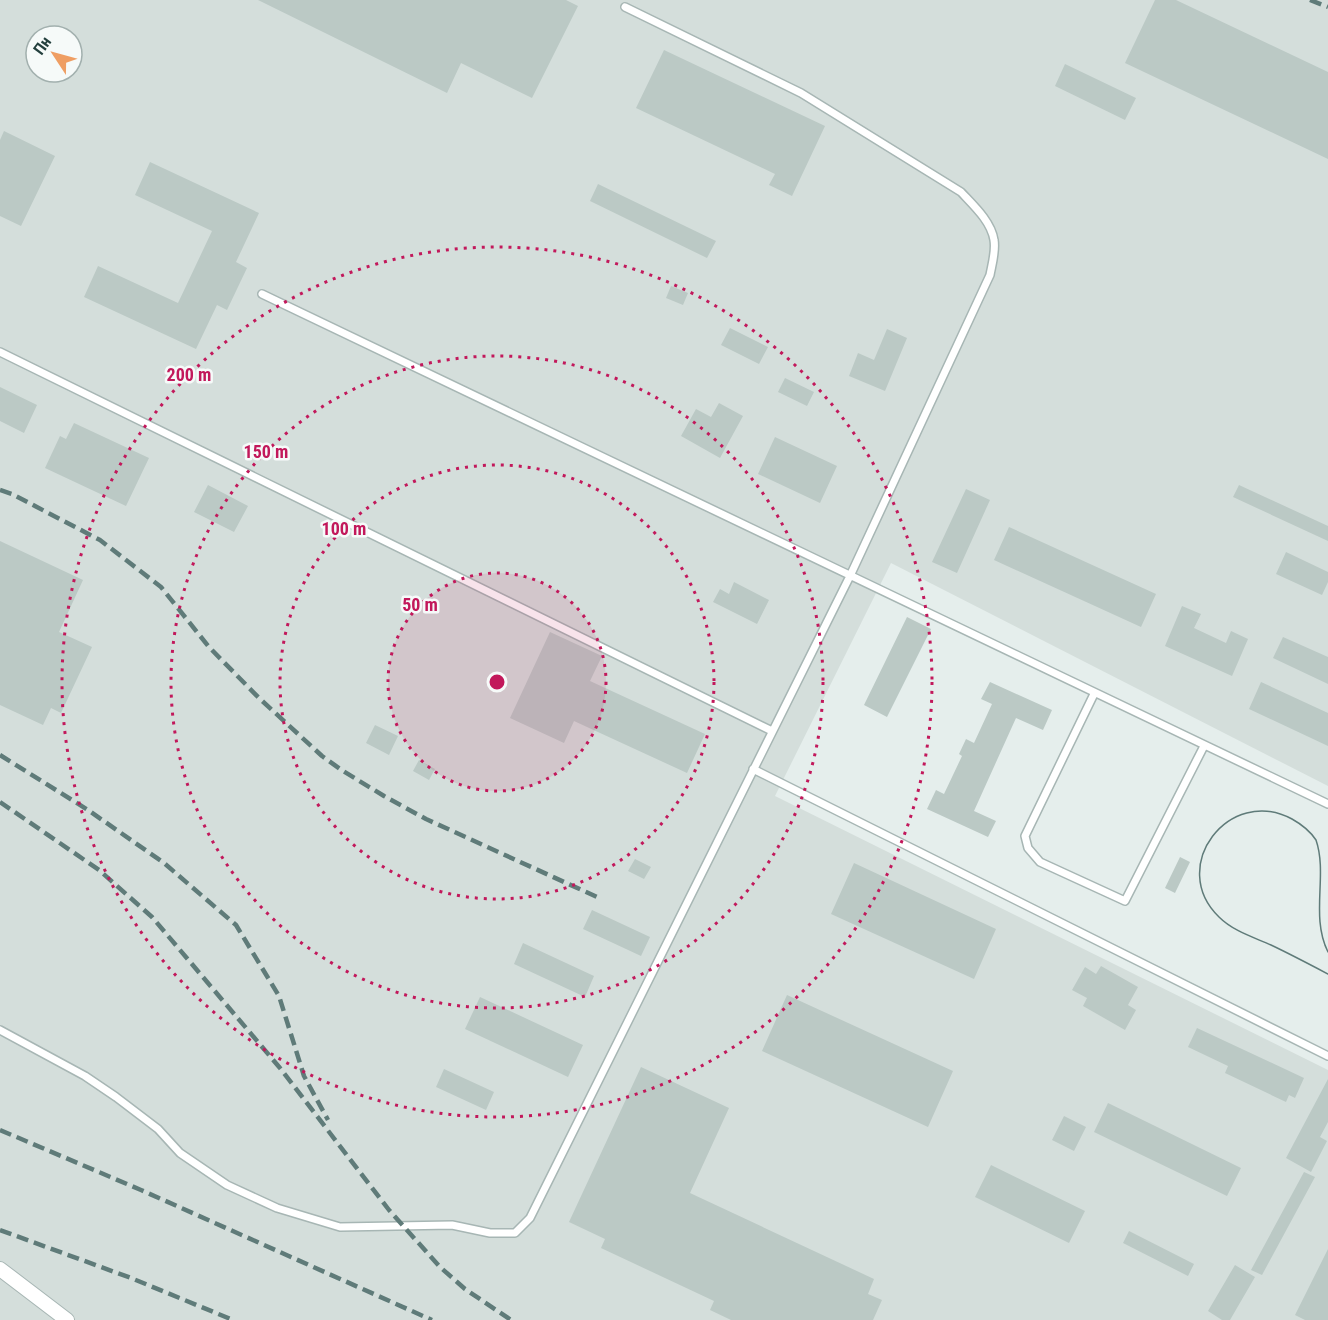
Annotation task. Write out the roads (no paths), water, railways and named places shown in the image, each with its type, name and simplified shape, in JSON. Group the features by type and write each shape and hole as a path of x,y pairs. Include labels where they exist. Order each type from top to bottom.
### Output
{"street":[{"path":"0,1269 67,1320"}],"lane":[{"path":"0,1030 85,1076 116,1097 158,1129 180,1153 227,1185 277,1208 340,1227 452,1225 490,1233 515,1233 530,1218 850,576 990,274 994,240 980,212 961,192 801,93 625,7"},
{"path":"262,294 1328,804"},
{"path":"0,352 772,731"},
{"path":"1094,694 1026,836 1028,848 1040,862 1125,901 1204,746"},
{"path":"753,769 1328,1056"}],"tram line":[{"path":"1328,952 1320,924 1320,867 1314,837 1292,819 1269,811 1247,813 1228,822 1212,836 1203,855 1200,876 1205,897 1219,917 1243,933 1328,974"}],"railway":[{"path":"1310,0 1328,7"},
{"path":"0,490 100,540 161,587 209,647 259,698 322,756 343,771 426,819 597,897"},
{"path":"0,755 88,810 164,863 236,925 279,996 304,1076 328,1120"},
{"path":"0,802 99,870 152,917 280,1068 389,1210 440,1267 465,1289 511,1320"},
{"path":"0,1130 141,1190 432,1320"},
{"path":"0,1230 131,1278 233,1320"}]}
